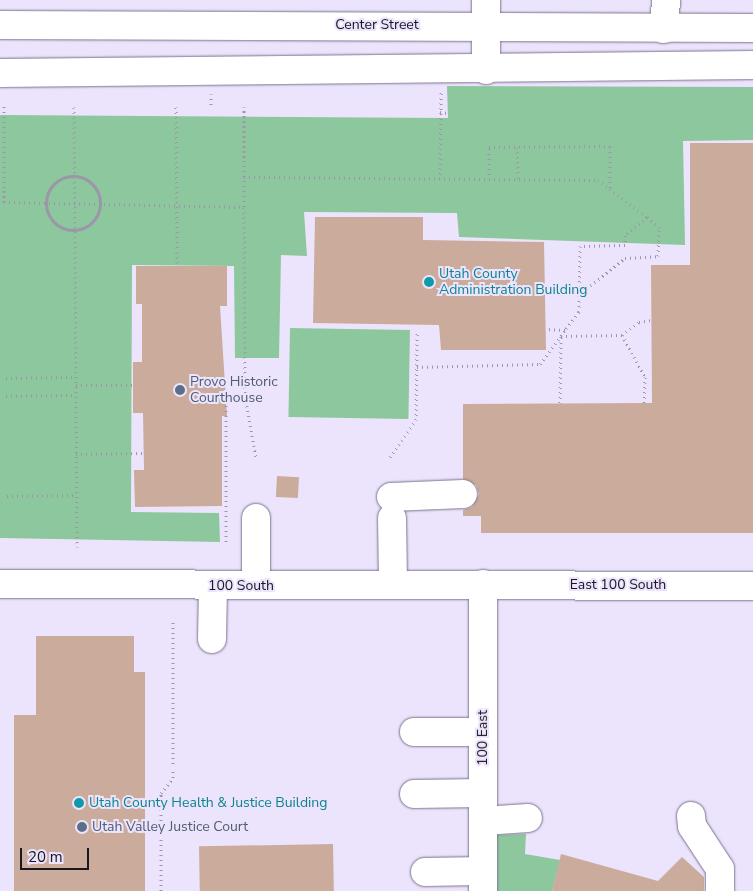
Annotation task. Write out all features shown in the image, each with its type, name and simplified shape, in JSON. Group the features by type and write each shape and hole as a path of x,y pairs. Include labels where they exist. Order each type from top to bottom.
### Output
{"street":[{"path":"486,0 486,70"},
{"path":"664,29 666,0"},
{"name":"Center Street","path":"0,25 753,28"},
{"path":"0,73 486,70 753,65"},
{"path":"393,585 391,507 463,494"},
{"path":"256,518 256,586"},
{"name":"100 South","path":"0,584 256,586 483,584"},
{"name":"East 100 South","path":"483,584 753,586"},
{"name":"100 East","path":"483,584 483,881"},
{"path":"212,639 213,586"},
{"path":"414,732 483,732"},
{"path":"414,794 483,793"},
{"path":"691,816 692,826 720,869 720,891"},
{"path":"483,821 528,818"},
{"path":"425,872 483,881"}],"path":[{"path":"440,179 441,86"},
{"path":"4,106 4,202 244,207"},
{"path":"74,106 77,547"},
{"path":"176,107 177,266"},
{"path":"244,107 245,396 256,458"},
{"path":"440,112 448,113"},
{"path":"489,179 489,147 610,146 610,192"},
{"path":"517,147 518,179"},
{"path":"75,175 95,186 100,204 91,222 75,230 55,223 46,203 55,183 75,175"},
{"path":"244,177 598,180 610,192 647,217 659,228 658,256 625,258 579,295"},
{"path":"417,366 540,364 579,312 580,246 625,245 626,235 647,217"},
{"path":"560,336 622,336 639,322 651,320"},
{"path":"546,329 565,330"},
{"path":"390,457 416,420 417,333"},
{"path":"560,336 560,403"},
{"path":"622,336 645,377 644,403"},
{"path":"6,378 76,377"},
{"path":"76,385 133,384"},
{"path":"6,396 76,395"},
{"path":"226,543 226,396 245,396"},
{"path":"76,454 144,453"},
{"path":"7,496 77,495"},
{"path":"160,891 161,793 172,778 173,621"}],"green space":[{"path":"447,86 753,87 753,140 683,141 685,245 459,237 457,213 304,212 307,256 281,255 279,358 235,358 234,266 132,265 131,512 219,513 220,542 0,538 0,115 448,118"},
{"path":"290,328 410,330 408,419 288,417"},
{"path":"526,834 525,854 560,860 552,891 496,891 496,835"}],"building":[{"path":"690,143 753,143 753,533 481,533 481,516 463,516 463,510 472,507 479,494 476,485 463,479 463,404 652,403 651,265 690,265"},
{"name":"Utah County Administration Building","path":"315,217 423,217 423,240 544,242 546,350 441,350 439,325 313,323"},
{"name":"Provo Historic Courthouse","path":"136,266 227,266 227,306 220,306 227,416 222,416 222,506 135,507 134,470 144,470 143,413 133,413 133,362 142,362 142,304 136,304"},
{"path":"277,476 299,477 298,498 276,497"},
{"name":"Utah County Health & Justice Building","path":"36,636 134,636 134,672 145,672 145,891 14,891 14,715 36,715"},
{"path":"333,844 334,891 200,891 199,846"},
{"path":"561,854 658,881 682,857 704,877 704,891 552,891"}],"place":[{"name":"Utah County Administration Building","path":"429,282"},
{"name":"Provo Historic Courthouse","path":"180,390"},
{"name":"Utah County Health & Justice Building","path":"79,803"},
{"name":"Utah Valley Justice Court","path":"82,827"}]}
